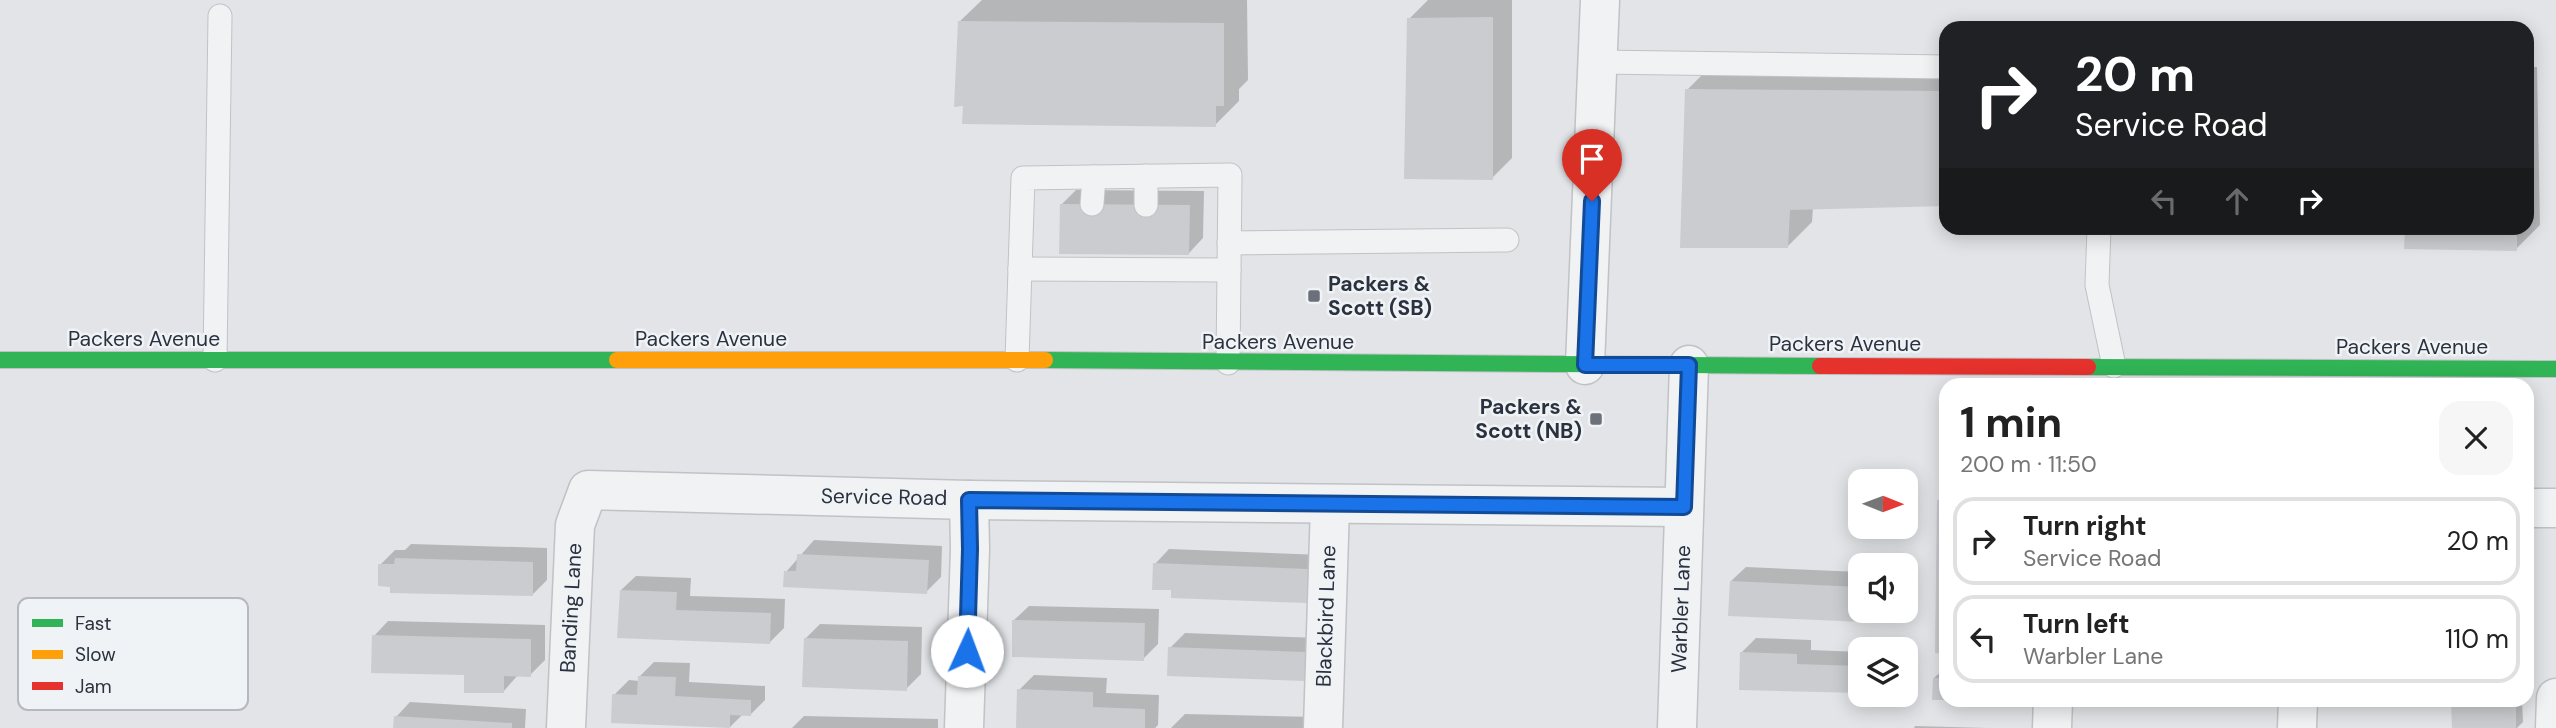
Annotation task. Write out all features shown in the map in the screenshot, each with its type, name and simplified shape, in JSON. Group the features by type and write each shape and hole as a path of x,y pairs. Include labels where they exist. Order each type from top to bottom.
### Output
{"main road":[{"name":"Packers Avenue","path":"0,360 1017,360 1689,365 2063,375 2114,366 2556,369"}],"street":[{"path":"1585,365 1600,0"},
{"name":"Warbler Lane","path":"1677,728 1689,365"},
{"name":"Service Road","path":"588,490 969,500 1684,507"},
{"name":"Banding Lane","path":"566,728 575,525 588,490"},
{"path":"964,728 969,500"},
{"name":"Blackbird Lane","path":"1323,728 1330,505"},
{"path":"2534,508 2556,508"},
{"path":"2555,728 2556,698"},
{"path":"2052,728 2053,707"},
{"path":"2297,728 2298,707"}],"lane":[{"path":"215,360 220,16"},
{"path":"1598,62 1939,67"},
{"path":"1146,176 1146,205"},
{"path":"1017,360 1023,178 1230,176 1228,363"},
{"path":"1092,204 1094,177"},
{"path":"2099,235 2097,285 2114,366"},
{"path":"1229,243 1507,240"},
{"path":"1020,270 1090,262 1146,262 1228,270"}],"building":[{"path":"1493,17 1493,180 1404,179 1407,18"},
{"path":"958,21 1224,23 1224,106 1216,106 1216,127 962,124 963,106 954,107"},
{"path":"1685,89 1939,91 1939,206 1790,210 1788,248 1680,248"},
{"path":"1060,204 1190,205 1189,255 1059,254"},
{"path":"2405,235 2517,235 2517,251 2404,249"},
{"path":"1937,500 1939,653 1935,653"},
{"path":"797,554 929,560 927,594 783,587 784,571 796,571"},
{"path":"395,558 533,562 533,596 390,593 390,587 378,586 378,564 394,564"},
{"path":"1153,563 1308,569 1307,603 1171,598 1171,590 1152,590"},
{"path":"1730,581 1848,586 1848,621 1728,616"},
{"path":"620,590 677,592 676,610 771,613 770,644 617,638"},
{"path":"1012,620 1145,623 1144,661 1012,657"},
{"path":"372,635 531,639 531,677 504,676 504,693 464,693 464,675 371,673"},
{"path":"804,638 908,641 907,691 802,687"},
{"path":"1168,647 1306,652 1305,681 1167,676"},
{"path":"1740,652 1797,654 1797,664 1848,666 1848,693 1739,690"},
{"path":"638,676 676,677 675,696 751,700 751,716 730,715 730,728 611,723 612,694 637,695"},
{"path":"1933,678 1939,678 1939,700 1932,700"},
{"path":"1017,689 1093,692 1093,707 1145,709 1145,728 1016,728"},
{"path":"2451,707 2516,707 2516,728 2452,728"},
{"path":"394,716 512,723 512,728 393,728"}],"traffic: fast":[{"path":"0,360 617,360"},
{"path":"1045,360 1820,366"},
{"path":"2088,367 2556,369"}],"traffic: slow":[{"path":"617,360 1045,360"}],"traffic: jam":[{"path":"1820,366 2088,367"}],"place":[{"name":"Packers & Scott (SB)","path":"1314,296"},
{"name":"Packers & Scott (NB)","path":"1596,419"}],"route":[{"path":"967,651 969,500 1684,507 1689,365 1585,365 1592,201"}]}
